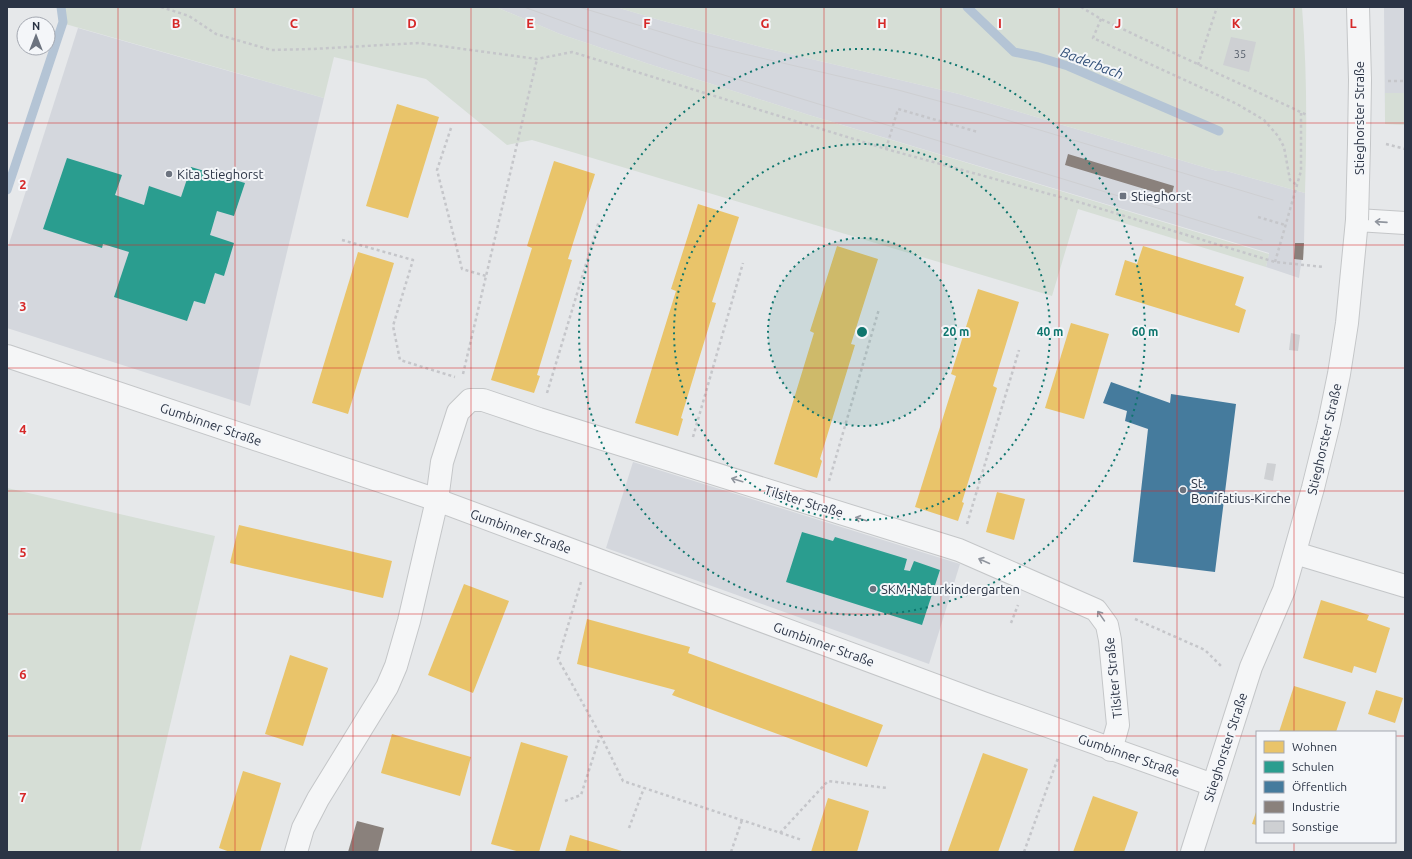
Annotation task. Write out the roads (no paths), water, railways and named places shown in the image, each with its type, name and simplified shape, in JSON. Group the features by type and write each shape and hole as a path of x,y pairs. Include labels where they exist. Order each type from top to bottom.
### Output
{"street":[{"name":"Stieghorster Straße","path":"1192,852 1251,667 1277,609 1295,553 1329,423 1339,374 1347,323 1357,220 1360,80 1358,7"},
{"path":"1357,220 1405,223"},
{"name":"Gumbinner Straße","path":"7,356 437,500 1067,734 1213,785"},
{"name":"Tilsiter Straße","path":"437,500 442,462 458,412 470,400 483,400 539,419 959,550 1096,610 1107,625 1110,640 1118,725 1111,750"},
{"path":"296,852 303,828 318,798 387,687 396,666 409,621 437,500"},
{"path":"1295,553 1405,586"}],"waterway":[{"path":"7,190 63,22 61,7"},
{"name":"Baderbach","path":"967,7 1014,52 1068,66 1219,131"}],"tram line":[{"path":"524,7 675,60 1262,240"},
{"path":"579,7 697,43 898,90 983,113 1273,200"}],"place":[{"name":"Kita Stieghorst","path":"169,174"},
{"name":"Stieghorst","path":"1123,196"},
{"name":"St. Bonifatius-Kirche","path":"1183,490"},
{"name":"SKM-Naturkindergarten","path":"873,589"}]}
